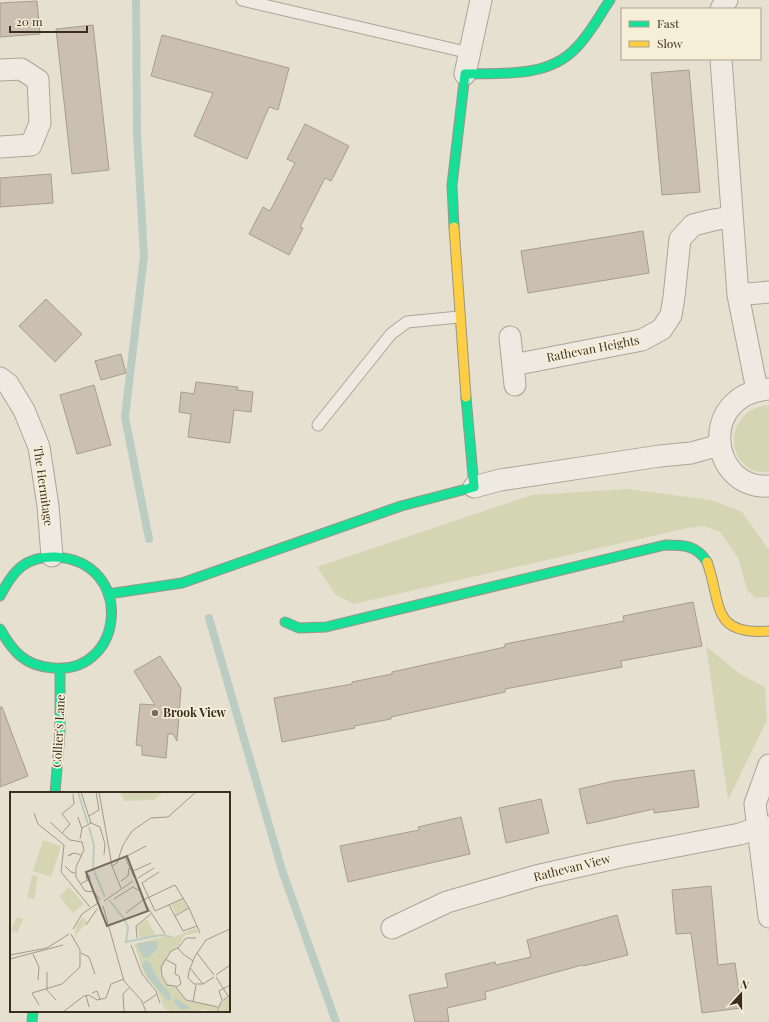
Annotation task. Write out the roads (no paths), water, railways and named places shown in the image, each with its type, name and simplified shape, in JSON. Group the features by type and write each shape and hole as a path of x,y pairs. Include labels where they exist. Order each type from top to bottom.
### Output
{"street":[{"path":"474,487 460,317 452,185 465,74 481,0"},
{"path":"465,74 530,72 563,60 578,46 610,0"},
{"path":"721,60 738,295 763,390 743,396 731,406 722,420 719,435 720,445 727,464 737,475 750,483 769,486"},
{"path":"0,70 21,68 38,80 40,123 31,145 0,147"},
{"name":"Rathevan Heights","path":"513,365 642,340 662,329 671,315 680,239 693,225 732,217"},
{"path":"738,295 769,292"},
{"path":"510,337 515,385"},
{"name":"The Hermitage","path":"0,378 8,384 24,410 39,447 52,556"},
{"path":"108,594 182,583 400,506 474,487 508,479 691,453 720,445"},
{"path":"285,622 298,628 326,627 665,545 680,544 698,550 706,558 712,572 716,599 724,619 731,627 739,630 769,631"},
{"path":"0,596 4,581 28,561 39,557 52,556 74,558 86,564 97,574 111,602 112,620 105,639 91,656 80,664 60,670 43,669 24,661 2,639 0,629"},
{"name":"Collier's Lane","path":"55,792 62,693 60,670"},
{"path":"769,765 755,804 763,827 769,917"},
{"name":"Rathevan View","path":"392,928 447,902 536,876 620,856 740,834 763,827"},
{"path":"32,1022 33,1012"}],"lane":[{"path":"242,0 470,53"},
{"path":"318,424 391,334 407,322 460,317"}],"waterway":[{"path":"136,0 137,133 144,256 125,417 149,539"},
{"path":"209,618 282,870 336,1022"}],"place":[{"name":"Brook View","path":"155,713"}]}
